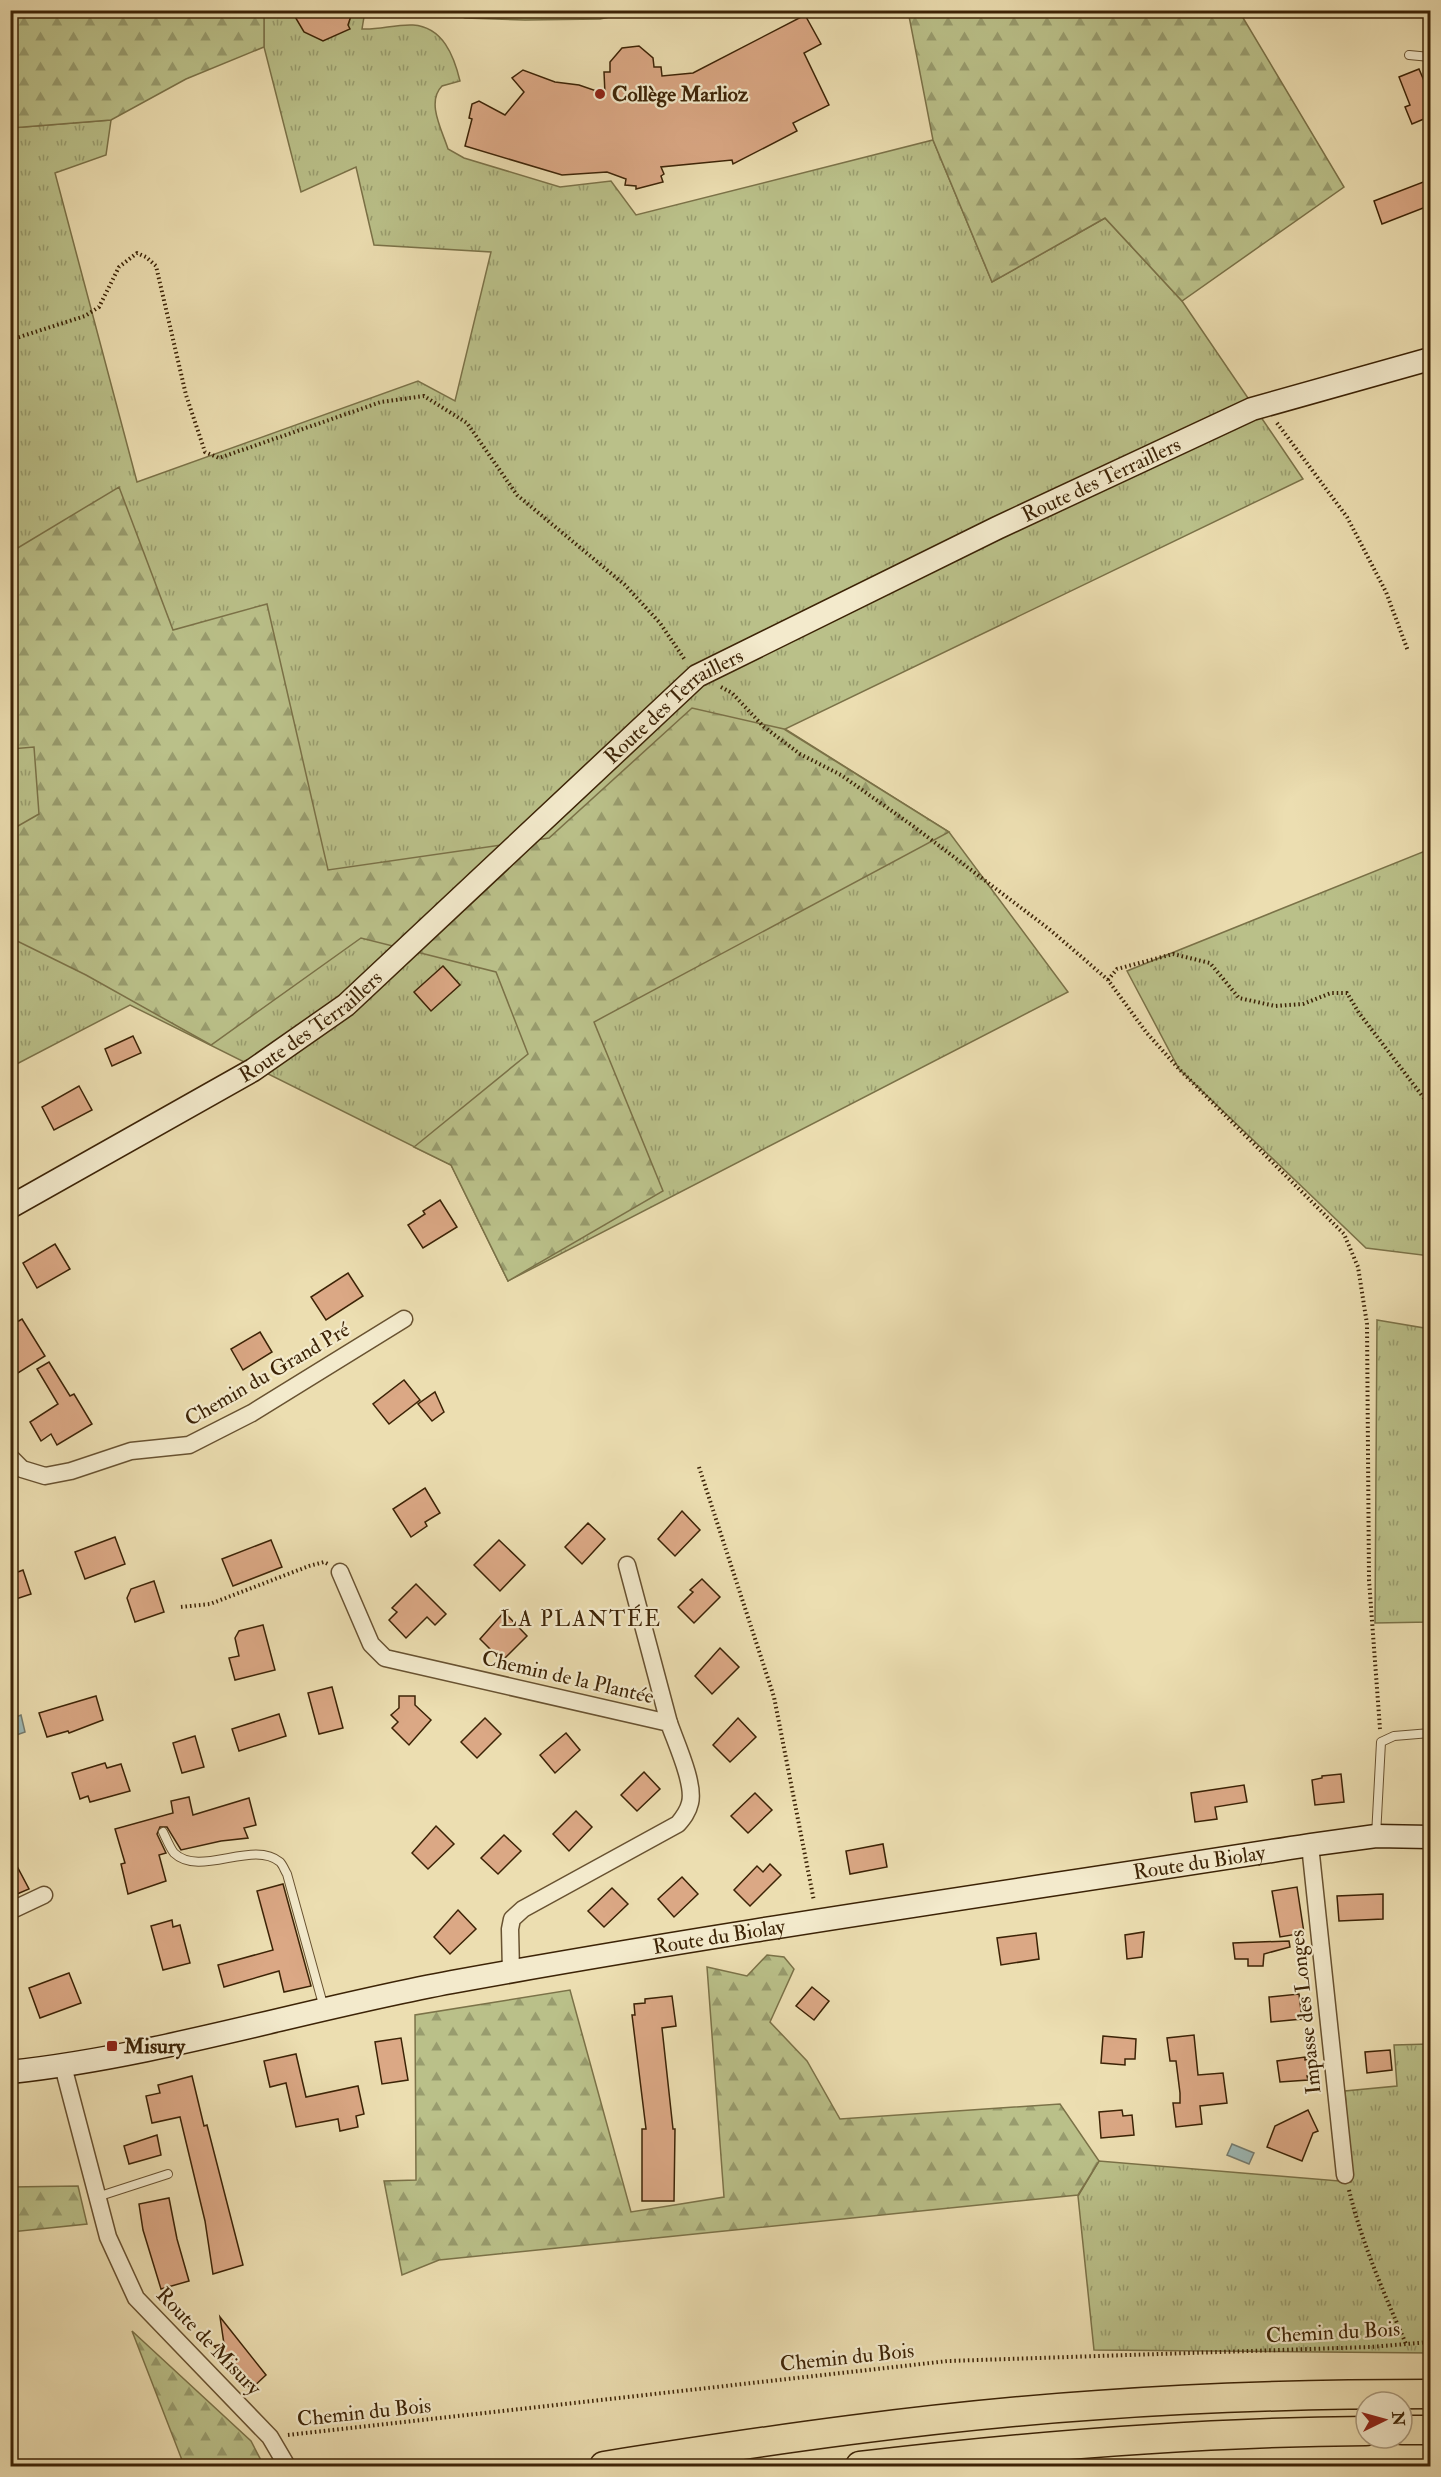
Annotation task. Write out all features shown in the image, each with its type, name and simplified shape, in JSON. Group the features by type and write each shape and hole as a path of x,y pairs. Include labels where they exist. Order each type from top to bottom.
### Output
{"highway":[{"path":"604,2466 803,2436 1030,2410 1249,2396 1431,2394"},
{"path":"1414,2430 1431,2430"},
{"path":"860,2466 1119,2440 1354,2431"}],"street":[{"name":"Route des Terraillers","path":"10,1207 253,1070 346,1005 697,676 996,528 1252,409 1431,359"},
{"name":"Chemin du Grand Pré","path":"10,1457 22,1469 45,1476 70,1471 131,1451 189,1445 252,1413 404,1319"},
{"path":"627,1565 669,1723"},
{"name":"Chemin de la Plantée","path":"340,1572 372,1644 386,1658 669,1723 691,1801 685,1815 678,1824 523,1909 512,1919 510,1929 511,1972"},
{"name":"Route du Biolay","path":"10,2072 99,2060 324,2008 511,1972 1310,1845 1376,1836 1431,1837"},
{"name":"Impasse des Longes","path":"1310,1845 1345,2175"},
{"path":"10,1911 44,1895"},
{"name":"Route de Misury","path":"63,2066 108,2237 136,2298 270,2437 287,2466"}],"lane":[{"path":"1409,56 1431,57"},
{"path":"1376,1836 1381,1742 1394,1736 1431,1733"},
{"path":"163,1832 174,1853 189,1861 262,1855 279,1861 287,1874 324,2008"},
{"path":"97,2197 168,2174"}],"path":[{"path":"10,340 99,307 119,267 137,253 156,266 186,395 205,452 219,458 381,402 424,396 467,423 517,495 625,585 660,623 697,676 732,693 764,727 800,754 841,775 913,826 1049,929 1108,980 1146,1032 1179,1069 1344,1234 1358,1268 1366,1324 1369,1580 1381,1742"},
{"path":"1263,406 1347,517 1386,592 1408,651"},
{"path":"1108,980 1117,969 1173,954 1210,963 1239,998 1275,1006 1303,1004 1331,993 1347,993 1359,1013 1431,1106"},
{"path":"699,1467 774,1697 818,1922"},
{"path":"181,1607 210,1604 324,1562 340,1572"},
{"path":"1345,2175 1357,2225 1373,2270 1406,2344"},
{"name":"Chemin du Bois","path":"270,2437 948,2361 1431,2342"},
{"path":"1345,2466 1394,2464 1397,2466"}],"green space":[{"path":"11,10 264,11 264,47 186,79 111,120 11,128"},
{"path":"264,11 365,11 362,29 413,25 432,31 445,44 460,81 442,86 435,100 437,116 448,149 464,158 560,187 611,181 636,215 933,140 992,282 1105,218 1182,301 1303,479 785,729 949,832 1068,992 508,1281 451,1165 130,1005 11,1067 11,128 111,120 106,155 55,173 137,482 418,381 455,401 491,252 374,245 356,167 301,192 264,47"},
{"path":"365,11 391,11 379,16"},
{"path":"445,11 639,11 600,19 525,20 465,18"},
{"path":"908,11 1239,11 1344,187 1182,301 1105,218 992,282 933,140"},
{"path":"119,487 173,630 267,604 328,870 549,838 692,708 784,729 949,832 594,1022 663,1191 508,1281 451,1165 414,1147 528,1054 496,972 361,938 211,1045 86,975 11,938 11,830 39,814 34,747 11,749 11,552"},
{"path":"1430,849 1430,1256 1366,1248 1179,1069 1127,971"},
{"path":"1377,1320 1430,1329 1430,1622 1375,1623"},
{"path":"767,1955 784,1957 794,1969 770,2022 807,2061 840,2119 1060,2104 1099,2161 1078,2195 439,2260 402,2275 384,2181 416,2180 415,2015 570,1990 631,2212 724,2197 707,1967 747,1976"},
{"path":"1430,2044 1430,2353 1094,2350 1078,2196 1099,2161 1351,2182 1345,2091 1397,2086 1394,2045"},
{"path":"78,2186 87,2224 11,2232 11,2187"},
{"path":"132,2331 251,2441 264,2466 169,2466 182,2460"}],"water":[{"path":"21,1715 25,1732 11,1737 11,1719"},
{"path":"1232,2144 1254,2153 1249,2164 1227,2155"}],"building":[{"path":"291,10 353,10 348,25 350,29 323,41 304,32"},
{"name":"Collège Marlioz","path":"805,15 821,44 804,53 829,105 793,123 797,131 733,164 732,160 661,167 664,174 661,176 663,182 636,189 636,186 625,185 626,179 607,172 562,175 465,146 472,119 469,118 472,104 479,101 505,115 524,92 512,78 523,70 555,82 579,85 605,94 604,72 610,72 610,62 622,48 639,46 653,58 654,67 661,67 662,76 693,73"},
{"path":"1419,69 1431,97 1431,116 1412,124 1405,107 1410,105 1399,77"},
{"path":"1431,179 1431,205 1382,224 1374,201"},
{"path":"443,966 460,985 431,1011 414,992"},
{"path":"133,1036 141,1053 112,1066 105,1049"},
{"path":"79,1086 92,1110 54,1130 42,1107"},
{"path":"440,1200 457,1227 423,1248 408,1225"},
{"path":"55,1244 70,1269 37,1288 23,1263"},
{"path":"348,1273 363,1296 326,1320 311,1297"},
{"path":"22,1319 45,1356 10,1378 10,1326"},
{"path":"260,1332 272,1352 243,1370 231,1349"},
{"path":"49,1362 70,1396 74,1394 92,1424 57,1445 51,1434 41,1441 30,1422 58,1404 37,1369"},
{"path":"404,1380 420,1400 389,1424 373,1404"},
{"path":"435,1392 444,1412 432,1421 418,1404"},
{"path":"425,1488 440,1513 425,1522 427,1526 411,1537 393,1509"},
{"path":"682,1511 700,1530 675,1556 658,1539"},
{"path":"588,1523 605,1539 582,1564 565,1547"},
{"path":"115,1537 125,1564 85,1579 75,1552"},
{"path":"271,1540 282,1567 233,1586 222,1559"},
{"path":"499,1540 525,1565 500,1591 474,1565"},
{"path":"23,1570 31,1594 10,1601 10,1575"},
{"path":"702,1579 720,1597 694,1623 678,1607 693,1592 690,1590"},
{"path":"154,1581 164,1612 135,1622 127,1598 131,1589"},
{"path":"416,1584 446,1614 435,1625 427,1617 406,1638 389,1620 397,1612 392,1608"},
{"path":"504,1612 527,1636 502,1661 480,1639"},
{"path":"263,1625 275,1670 235,1680 229,1658 239,1656 235,1638 239,1631"},
{"path":"720,1648 739,1667 712,1694 695,1676"},
{"path":"332,1687 343,1728 319,1734 308,1693"},
{"path":"96,1696 103,1720 69,1733 68,1731 47,1737 39,1713"},
{"path":"399,1696 415,1696 415,1705 431,1720 409,1745 392,1728 398,1722 391,1715 399,1708"},
{"path":"279,1714 286,1736 239,1751 232,1729"},
{"path":"485,1718 501,1734 477,1758 461,1742"},
{"path":"738,1718 756,1737 730,1762 713,1745"},
{"path":"566,1733 580,1750 555,1773 540,1755"},
{"path":"195,1736 204,1767 182,1773 173,1743"},
{"path":"105,1763 107,1768 121,1764 130,1791 90,1802 88,1796 80,1799 72,1773"},
{"path":"644,1772 660,1789 637,1811 621,1795"},
{"path":"1341,1774 1344,1802 1315,1805 1312,1780 1322,1778 1322,1776"},
{"path":"1244,1785 1247,1802 1215,1807 1217,1819 1195,1822 1191,1793"},
{"path":"755,1793 772,1810 748,1833 731,1816"},
{"path":"189,1797 193,1815 249,1798 256,1825 244,1828 248,1838 221,1841 181,1850 167,1827 160,1827 157,1834 166,1853 159,1855 166,1881 128,1894 121,1864 125,1863 115,1829 173,1813 171,1801"},
{"path":"576,1811 592,1827 569,1851 553,1834"},
{"path":"436,1826 454,1844 428,1869 412,1853"},
{"path":"504,1835 521,1851 498,1874 481,1858"},
{"path":"883,1844 887,1867 850,1874 846,1851"},
{"path":"10,1853 29,1889 10,1897"},
{"path":"770,1864 781,1875 750,1906 734,1890 757,1866 763,1872"},
{"path":"682,1877 698,1894 674,1917 658,1899"},
{"path":"283,1884 311,1986 284,1992 279,1971 224,1987 218,1965 273,1950 257,1891"},
{"path":"1297,1887 1304,1933 1280,1937 1272,1891"},
{"path":"612,1888 628,1904 604,1927 588,1911"},
{"path":"1383,1894 1383,1919 1339,1921 1337,1896"},
{"path":"458,1910 476,1929 450,1954 434,1937"},
{"path":"172,1920 173,1927 180,1925 190,1963 163,1970 151,1926"},
{"path":"1144,1932 1142,1957 1127,1959 1125,1935"},
{"path":"1036,1933 1039,1959 1001,1965 997,1938"},
{"path":"1289,1941 1290,1947 1264,1954 1263,1966 1248,1966 1248,1959 1235,1959 1233,1943"},
{"path":"69,1973 81,2003 40,2018 29,1988"},
{"path":"812,1987 829,2001 814,2020 796,2006"},
{"path":"1299,1994 1302,2019 1271,2022 1269,1997"},
{"path":"672,1996 676,2026 662,2028 673,2129 675,2129 674,2201 642,2201 642,2129 646,2129 632,2015 635,2015 634,2004 645,2003 645,1999"},
{"path":"1194,2035 1198,2075 1223,2073 1227,2103 1200,2106 1202,2124 1176,2127 1173,2103 1180,2103 1180,2093 1176,2061 1170,2061 1167,2038"},
{"path":"1103,2036 1136,2039 1135,2059 1125,2059 1125,2065 1101,2063"},
{"path":"401,2038 408,2080 382,2084 375,2042"},
{"path":"1390,2050 1392,2070 1367,2073 1365,2052"},
{"path":"296,2054 306,2097 358,2086 364,2114 356,2116 358,2127 340,2131 338,2119 296,2127 286,2083 270,2087 264,2061"},
{"path":"1305,2057 1305,2060 1313,2059 1315,2075 1307,2076 1308,2080 1280,2082 1277,2061"},
{"path":"192,2076 243,2265 213,2274 205,2221 180,2117 152,2123 146,2096 160,2093 158,2085"},
{"path":"1122,2110 1123,2116 1132,2115 1134,2135 1101,2138 1099,2112"},
{"path":"1308,2110 1318,2131 1313,2133 1302,2161 1267,2147 1275,2126"},
{"path":"157,2135 161,2155 129,2164 124,2146"},
{"path":"169,2198 177,2239 189,2281 161,2289 143,2230 139,2204"},
{"path":"220,2317 266,2375 251,2389 214,2346 224,2344"}],"place":[{"name":"Collège Marlioz","path":"600,94"},
{"name":"Misury","path":"112,2046"}],"district":[{"name":"LA PLANTÉE","path":"581,1618"}]}
